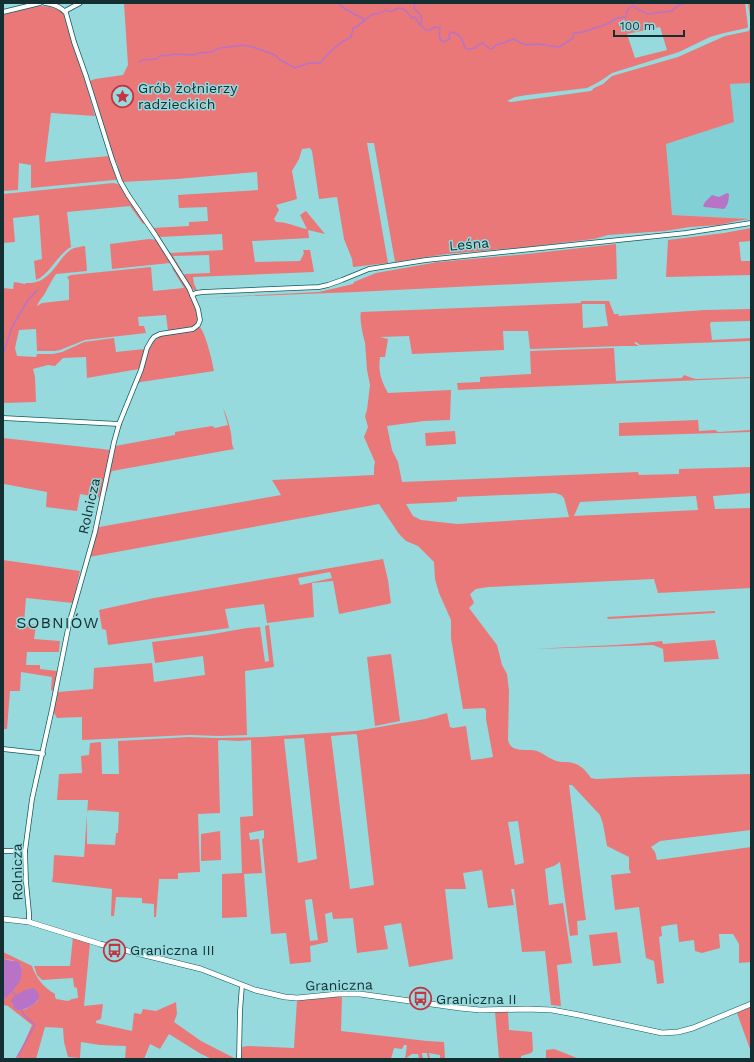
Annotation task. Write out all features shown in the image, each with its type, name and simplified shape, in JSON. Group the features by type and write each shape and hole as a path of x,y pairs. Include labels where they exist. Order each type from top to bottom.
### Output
{"street":[{"path":"3,12 40,3"},
{"path":"45,3 58,6 65,11 80,3"},
{"name":"Rolnicza","path":"29,922 25,851 32,799 43,754 69,624 96,532 118,424 141,370 147,348 154,337 160,334 193,329 199,324 200,320 199,312 192,295 120,181 65,11"},
{"name":"Leśna","path":"192,295 203,292 320,287 370,270 426,260 686,233 751,223"},
{"path":"3,418 118,424"},
{"path":"3,749 43,754"},
{"path":"3,851 25,851"},
{"name":"Graniczna","path":"3,919 29,922 100,944 201,969 242,985 285,997 297,998 338,994 360,994 480,1010 538,1009 565,1012 662,1033 678,1032 693,1028 751,1004"},
{"path":"239,1059 242,985"}],"shaded area":[{"path":"124,3 745,3 747,28 710,37 679,52 612,73 587,88 527,95 515,97 507,101 511,102 591,91 603,84 612,76 678,57 725,36 749,31 751,24 751,83 730,84 734,122 666,144 672,215 750,219 719,225 608,235 594,239 447,254 395,262 374,143 367,143 388,263 353,267 352,259 344,239 337,197 319,199 312,151 310,148 302,149 299,159 292,171 297,199 276,205 279,210 274,219 276,222 307,229 300,215 306,211 325,234 308,230 309,238 252,241 255,262 300,261 304,253 303,250 310,250 314,272 193,277 197,290 194,290 187,283 184,275 210,273 209,255 173,256 182,271 184,271 181,272 168,251 171,253 223,250 222,234 158,237 152,228 189,226 189,222 208,221 207,207 179,208 178,195 258,190 257,172 122,182 90,81 123,75 128,65","holes":["660,27 667,50 635,58 627,34"]},
{"path":"746,3 751,3 751,24 748,4"},
{"path":"37,6 50,7 63,12 95,116 51,113 45,162 109,156 116,180 31,188 31,165 19,163 18,190 3,191 3,14"},
{"path":"751,83 751,219 672,215 666,144 734,122 730,84"},
{"path":"113,183 120,186 145,223 143,224 130,206 67,212 71,247 66,250 41,277 36,280 34,261 42,259 39,215 13,218 15,242 3,243 3,194"},
{"path":"727,193 729,194 728,200 724,209 703,206 712,195 719,197"},
{"path":"751,228 751,241 739,242 741,261 751,261 751,275 666,277 668,240"},
{"path":"149,239 157,240 170,263 112,269 110,244"},
{"path":"616,244 617,279 199,298 319,292 353,284 354,282 376,273 438,262"},
{"path":"85,246 87,271 56,274 37,306 42,303 69,300 69,280 67,277 71,275 151,267 153,291 184,288 172,268 174,267 192,297 197,315 197,322 193,327 184,330 168,331 166,315 138,317 139,326 144,326 146,333 85,340 55,351 37,351 36,329 19,330 15,348 17,356 36,357 37,354 53,354 62,352 84,342 114,338 116,352 145,349 139,369 87,378 86,357 63,358 55,366 48,365 33,369 35,377 36,402 3,403 3,288 13,289 14,282 25,284 43,279 48,276 69,251"},
{"path":"581,301 609,301 614,314 619,314 618,316 705,310 751,309 751,321 711,322 710,324 712,340 751,338 751,341 640,345 636,342 634,343 639,346 530,349 528,331 503,331 504,350 412,354 409,336 380,337 388,339 385,357 380,357 379,367 382,380 388,393 451,390 450,420 424,421 387,426 392,450 398,462 402,482 638,472 639,475 679,474 679,469 751,467 751,493 713,496 715,509 751,508 751,588 658,593 654,579 488,587 476,589 470,594 474,603 469,608 497,645 502,665 507,674 509,691 508,740 512,747 520,750 537,751 556,761 578,765 591,778 596,779 751,774 751,830 660,841 651,847 655,852 657,860 751,847 751,962 739,963 739,944 733,934 719,934 720,948 702,953 695,951 694,940 679,942 677,924 663,926 661,927 662,936 659,937 664,983 657,984 654,961 646,958 639,907 615,910 611,875 631,873 629,869 629,857 607,846 600,815 572,785 569,785 586,920 577,921 578,935 570,936 560,862 545,869 549,905 563,903 572,963 557,965 561,1006 551,1005 545,951 522,952 514,889 511,889 514,905 488,908 482,870 463,873 466,889 445,889 453,959 409,967 401,923 384,926 388,949 357,953 353,918 333,919 332,912 325,914 328,942 310,946 311,962 290,964 286,933 271,934 262,839 264,838 264,830 249,833 250,840 259,839 262,873 244,874 247,917 222,918 222,874 242,873 240,817 253,816 251,740 218,741 220,813 198,814 200,872 178,873 178,879 159,879 156,917 154,917 154,904 142,903 142,898 116,897 114,916 111,916 112,889 52,882 54,855 84,857 87,814 87,844 115,845 116,833 118,833 119,812 87,810 88,800 57,800 59,774 82,773 81,756 89,755 90,743 101,742 102,774 119,774 118,741 189,737 262,737 356,731 425,719 447,713 450,727 466,726 471,760 493,757 486,719 486,710 484,708 463,709 451,638 451,620 439,593 435,579 434,562 418,546 406,541 399,534 379,504 89,557 101,511 103,511 99,527 281,495 272,480 374,475 375,462 364,437 368,427 365,416 370,385 367,370 365,342 362,332 361,312 581,303","holes":["582,304 605,304 608,326 583,328","555,493 564,498 569,517 457,524 421,520 413,516 406,504 457,501 457,497","696,496 698,510 574,516 580,502","355,734 357,735 374,885 350,889 331,736","304,738 317,859 298,863 284,739","518,821 524,863 515,865 508,822","312,899 318,940 310,941 305,900"]},
{"path":"200,327 207,342 214,371 136,384 151,344 160,336 166,334 191,332"},
{"path":"614,348 616,381 682,378 684,375 696,379 751,378 458,390 457,383 480,382 480,377 531,374 530,351"},
{"path":"223,408 229,423 234,449 112,471 107,491 105,492 115,446 175,435 175,432 212,426 215,428 228,425"},
{"path":"698,420 699,431 715,430 718,432 751,430 751,432 619,436 619,423"},
{"path":"455,431 456,444 426,446 425,433"},
{"path":"3,438 111,450 101,498 80,494 77,511 46,507 47,492 4,484 3,495"},
{"path":"383,559 391,603 339,614 333,581 312,583 314,617 267,623 264,604 225,609 229,628 108,645 106,630 102,629 99,610 154,598","holes":["330,572 332,578 300,585 298,578"]},
{"path":"3,560 80,571 73,603 26,598 24,623 36,625 34,639 60,641 59,652 27,652 26,665 40,665 40,669 57,671 53,691 51,690 52,677 21,672 20,691 10,691 7,729 3,729"},
{"path":"715,611 715,613 608,619 607,617"},
{"path":"269,625 274,667 245,671 247,735 190,735 82,740 82,717 57,718 53,711 58,692 93,689 94,668 152,663 154,682 205,675 203,656 155,663 152,642 260,627 265,662 269,661 265,626"},
{"path":"715,640 719,659 664,662 663,649 653,645 536,649 662,641 663,644"},
{"path":"391,654 400,721 375,726 367,657"},
{"path":"220,831 221,860 201,861 201,834"},
{"path":"617,932 621,963 593,966 589,935"},
{"path":"73,937 90,943 84,1006 103,1004 101,1019 96,1021 96,1023 132,1031 134,1013 141,1014 143,1009 156,1011 176,1002 177,1014 174,1022 201,1041 236,1059 212,1059 201,1054 169,1034 160,1049 150,1044 144,1059 125,1059 126,1046 100,1045 81,1042 80,1058 68,1057 64,1042 63,1028 45,1027 36,1059 17,1059 32,1025 8,1006 3,1005 3,1000 11,993 20,981 22,970 21,965 12,960 3,959 3,952 32,966 38,979 47,989 55,994 56,999 68,1001 78,998 77,988 74,987 73,978 42,980 37,975 34,966 70,966","holes":["32,988 38,1001 24,1010 18,1009 12,1003 18,994"]},
{"path":"3,959 19,962 22,973 21,978 15,988 3,1000"},
{"path":"32,988 38,993 39,996 37,1002 21,1010 18,1010 13,1006 11,1000 13,998 18,994"},
{"path":"342,996 341,1031 444,1042 445,1058 459,1059 440,1059 440,1055 429,1053 430,1059 428,1059 427,1053 422,1053 423,1059 419,1059 418,1054 412,1054 405,1059 407,1045 404,1045 402,1049 394,1048 391,1059 241,1059 242,1047 294,1048 297,1000"},
{"path":"751,1007 751,1052 737,1013"},
{"path":"495,1012 508,1012 509,1030 532,1032 533,1051 531,1053 521,1056 521,1059 499,1059"},
{"path":"554,1049 579,1059 546,1059 546,1050"}],"waterway":[{"path":"338,3 342,7 365,20"},
{"path":"415,3 414,8 421,17 420,25"},
{"path":"139,62 143,60 157,59 161,55 193,55 211,52 220,48 243,45 275,55 280,60 295,68 309,63 320,63 334,48 351,37 353,28 371,15 386,10 392,11 399,8 405,10 412,18 415,17 419,24 426,30 435,27 440,28 439,34 441,41 443,42 450,39 450,32 460,37 465,48 469,49 475,48 482,43 491,49 496,45 514,39 526,45 538,44 559,47 573,38 574,33 583,32 607,24 617,18 626,17 626,13 630,7 634,6 648,14 672,11 677,6 685,3"},
{"path":"3,354 12,327 28,300 37,290"},
{"path":"11,991 17,996"},
{"path":"16,1059 35,1025 23,1014 22,1008"}],"place":[{"name":"Grób żołnierzy radzieckich","path":"123,96"},
{"name":"Graniczna III","path":"115,950"},
{"name":"Graniczna II","path":"420,999"}],"district":[{"name":"SOBNIÓW","path":"58,622"}]}
